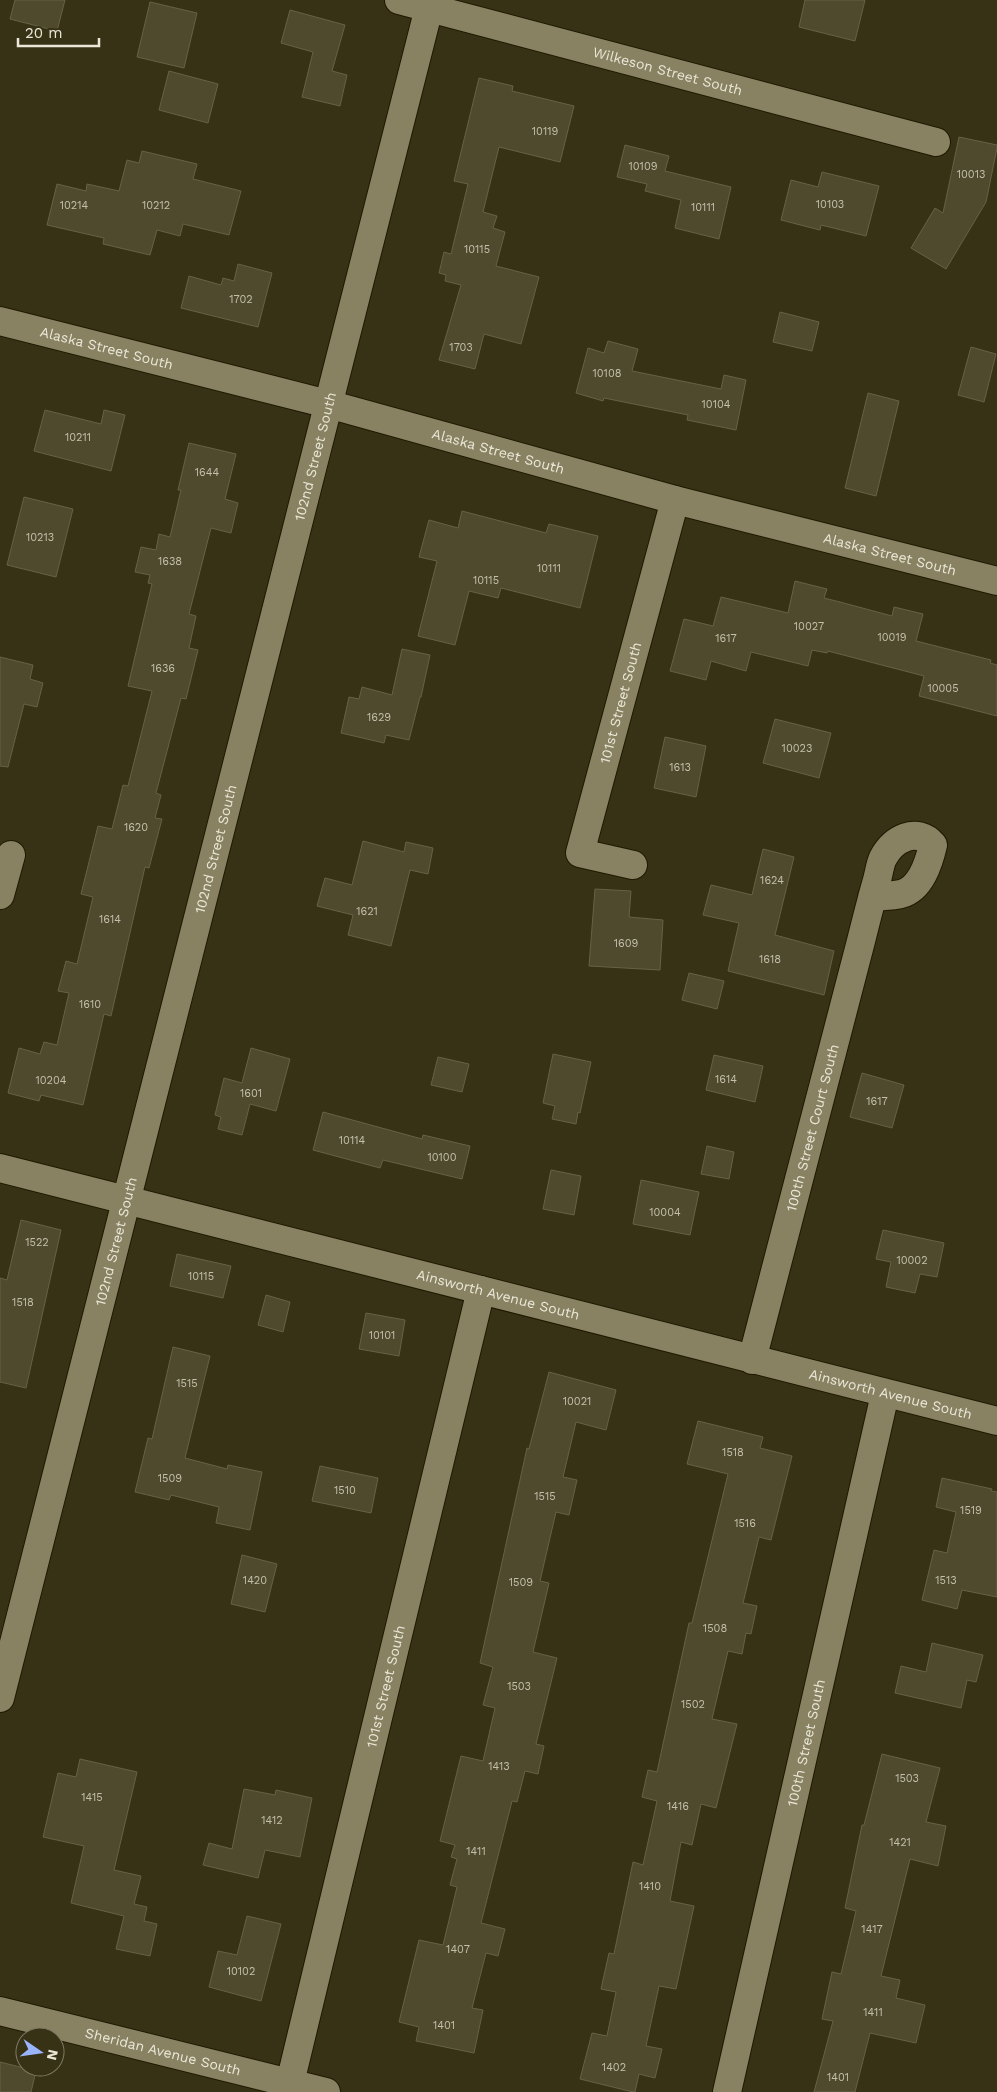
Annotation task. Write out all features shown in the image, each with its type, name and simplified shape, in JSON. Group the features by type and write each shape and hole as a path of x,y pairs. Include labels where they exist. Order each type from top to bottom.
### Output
{"street":[{"name":"Wilkeson Street South","path":"399,0 429,4 936,142"},
{"name":"102nd Street South","path":"0,1698 429,4"},
{"name":"Alaska Street South","path":"0,320 328,404 675,500 997,581"},
{"name":"101st Street South","path":"634,865 580,853 675,500"},
{"path":"0,895 11,855"},
{"name":"100th Street Court South","path":"752,1360 872,897"},
{"name":"Ainsworth Avenue South","path":"0,1168 997,1421"},
{"name":"101st Street South","path":"290,2083 481,1290"},
{"name":"100th Street South","path":"727,2092 885,1394"},
{"name":"Sheridan Avenue South","path":"0,2011 326,2092"}],"building":[{"path":"15,0 65,0 57,31 10,19"},
{"path":"805,0 865,0 855,41 799,27"},
{"path":"150,2 197,13 184,68 137,57"},
{"path":"290,10 345,25 332,71 347,75 340,106 302,97 313,52 281,43"},
{"path":"169,71 218,84 208,123 159,110"},
{"path":"479,78 513,86 512,91 574,106 560,162 499,147 483,212 497,216 493,228 505,232 496,266 539,277 521,344 484,334 475,369 439,360 461,285 445,281 446,275 439,273 444,252 451,254 468,184 454,181"},
{"path":"959,137 997,145 997,148 986,202 946,269 911,248 935,208 943,213"},
{"path":"625,145 669,156 665,171 731,187 719,239 675,228 681,200 645,191 647,184 617,177"},
{"path":"142,151 197,164 193,179 241,191 229,235 183,224 180,236 157,230 150,255 103,244 104,238 47,225 57,184 86,191 87,184 119,191 127,160 139,163"},
{"path":"822,172 879,186 866,236 821,225 820,230 781,220 791,180 818,187"},
{"path":"238,264 272,273 258,327 181,308 189,276 221,285 223,278 234,281"},
{"path":"780,312 819,322 812,351 773,342"},
{"path":"608,341 638,349 632,371 721,389 724,375 746,380 736,430 687,420 688,415 604,398 603,401 576,393 588,348 604,353"},
{"path":"971,347 996,354 984,402 958,395"},
{"path":"868,393 899,401 876,496 845,488"},
{"path":"45,410 101,424 104,410 125,415 111,471 34,451"},
{"path":"189,443 236,454 225,499 238,503 231,533 211,528 189,614 196,616 189,648 198,650 186,699 181,698 156,793 161,795 155,818 162,819 149,868 145,867 111,1016 104,1014 83,1105 41,1095 39,1101 8,1093 19,1048 40,1054 44,1042 57,1045 69,993 58,991 66,961 77,964 93,897 81,894 98,826 112,829 123,785 128,786 152,691 128,686 152,584 148,583 150,575 135,572 141,547 156,550 159,534 170,537"},
{"path":"24,497 73,509 56,577 7,565"},
{"path":"462,511 546,533 549,524 598,536 580,608 501,588 498,598 469,591 455,645 418,636 437,561 419,557 429,520 458,528"},
{"path":"795,581 827,589 824,598 892,616 894,607 923,614 916,641 991,660 990,663 997,665 997,716 919,696 924,676 828,651 827,653 812,650 808,666 751,652 746,671 711,661 706,680 670,671 684,619 713,626 721,597 788,613"},
{"path":"402,649 430,655 409,740 386,735 384,743 341,733 349,697 359,699 362,687 392,695"},
{"path":"0,657 33,665 30,679 43,683 37,707 24,704 8,767 0,766"},
{"path":"775,719 831,733 819,778 763,763"},
{"path":"665,737 706,746 696,797 654,788"},
{"path":"363,841 404,852 406,842 433,848 428,874 410,870 391,946 348,935 353,915 317,906 325,878 352,885"},
{"path":"763,849 794,857 775,935 834,951 824,995 728,971 739,923 703,915 711,885 752,895"},
{"path":"595,889 631,891 629,917 663,920 660,970 589,966"},
{"path":"689,973 724,981 717,1009 682,1000"},
{"path":"251,1048 290,1059 276,1111 250,1104 242,1135 218,1129 221,1117 215,1115 224,1078 242,1083"},
{"path":"553,1054 591,1062 576,1124 552,1119 555,1106 543,1103"},
{"path":"714,1055 763,1066 755,1102 706,1090"},
{"path":"438,1057 469,1064 462,1092 431,1085"},
{"path":"862,1073 904,1085 892,1128 850,1117"},
{"path":"323,1112 422,1139 423,1135 470,1146 462,1179 383,1160 380,1168 313,1150"},
{"path":"707,1146 734,1152 729,1179 701,1174"},
{"path":"551,1170 581,1176 574,1215 543,1209"},
{"path":"641,1180 699,1192 690,1235 633,1224"},
{"path":"21,1220 61,1230 26,1388 0,1382 0,1278 7,1280"},
{"path":"883,1230 944,1243 937,1277 920,1274 915,1293 886,1287 891,1262 876,1259"},
{"path":"177,1254 231,1266 223,1298 170,1286"},
{"path":"266,1295 290,1302 283,1332 258,1325"},
{"path":"366,1313 405,1320 399,1356 359,1349"},
{"path":"173,1347 210,1356 185,1458 227,1469 228,1465 262,1472 250,1530 216,1523 219,1507 171,1495 169,1500 135,1492 148,1438 152,1439"},
{"path":"549,1372 616,1390 606,1430 576,1422 563,1477 577,1480 569,1515 556,1512 540,1581 549,1583 533,1652 557,1658 536,1744 544,1746 538,1774 525,1771 517,1802 512,1801 481,1923 505,1929 498,1956 486,1953 472,2008 483,2010 474,2053 416,2041 419,2027 399,2022 419,1940 443,1945 457,1887 450,1885 457,1859 451,1857 455,1845 440,1841 461,1756 483,1761 495,1708 483,1705 493,1667 480,1663 527,1448 529,1449"},
{"path":"698,1421 763,1437 760,1448 792,1456 771,1540 759,1537 743,1603 757,1606 751,1634 746,1633 742,1654 728,1651 712,1719 737,1724 716,1808 701,1804 692,1845 681,1842 670,1901 694,1906 676,1989 659,1986 646,2046 662,2049 655,2078 639,2074 635,2092 633,2092 580,2079 592,2033 607,2036 616,1992 601,1989 609,1953 614,1954 633,1862 643,1865 657,1801 642,1797 648,1770 657,1772 689,1623 692,1623 728,1474 687,1464"},
{"path":"320,1466 378,1478 371,1513 312,1501"},
{"path":"942,1478 992,1489 991,1491 997,1492 997,1597 962,1590 957,1609 922,1600 934,1550 947,1553 956,1512 936,1507"},
{"path":"242,1555 277,1564 265,1612 231,1604"},
{"path":"932,1643 983,1655 976,1682 967,1680 961,1708 895,1693 901,1666 926,1672"},
{"path":"882,1754 940,1768 926,1822 946,1826 938,1866 910,1859 881,1976 900,1980 896,1998 925,2005 916,2043 870,2033 855,2092 814,2092 833,2021 822,2019 832,1972 841,1974 856,1911 845,1908 862,1825 864,1825"},
{"path":"80,1759 137,1772 114,1870 141,1876 134,1904 147,1907 144,1921 157,1924 150,1956 116,1949 124,1916 71,1903 84,1846 43,1837 58,1773 76,1777"},
{"path":"244,1789 275,1795 276,1790 312,1798 300,1857 265,1850 258,1878 203,1865 209,1843 232,1849"},
{"path":"247,1916 281,1924 261,2001 209,1987 218,1951 237,1955"},
{"path":"0,2062 15,2066 15,2077 35,2077 31,2092 0,2092"}]}
